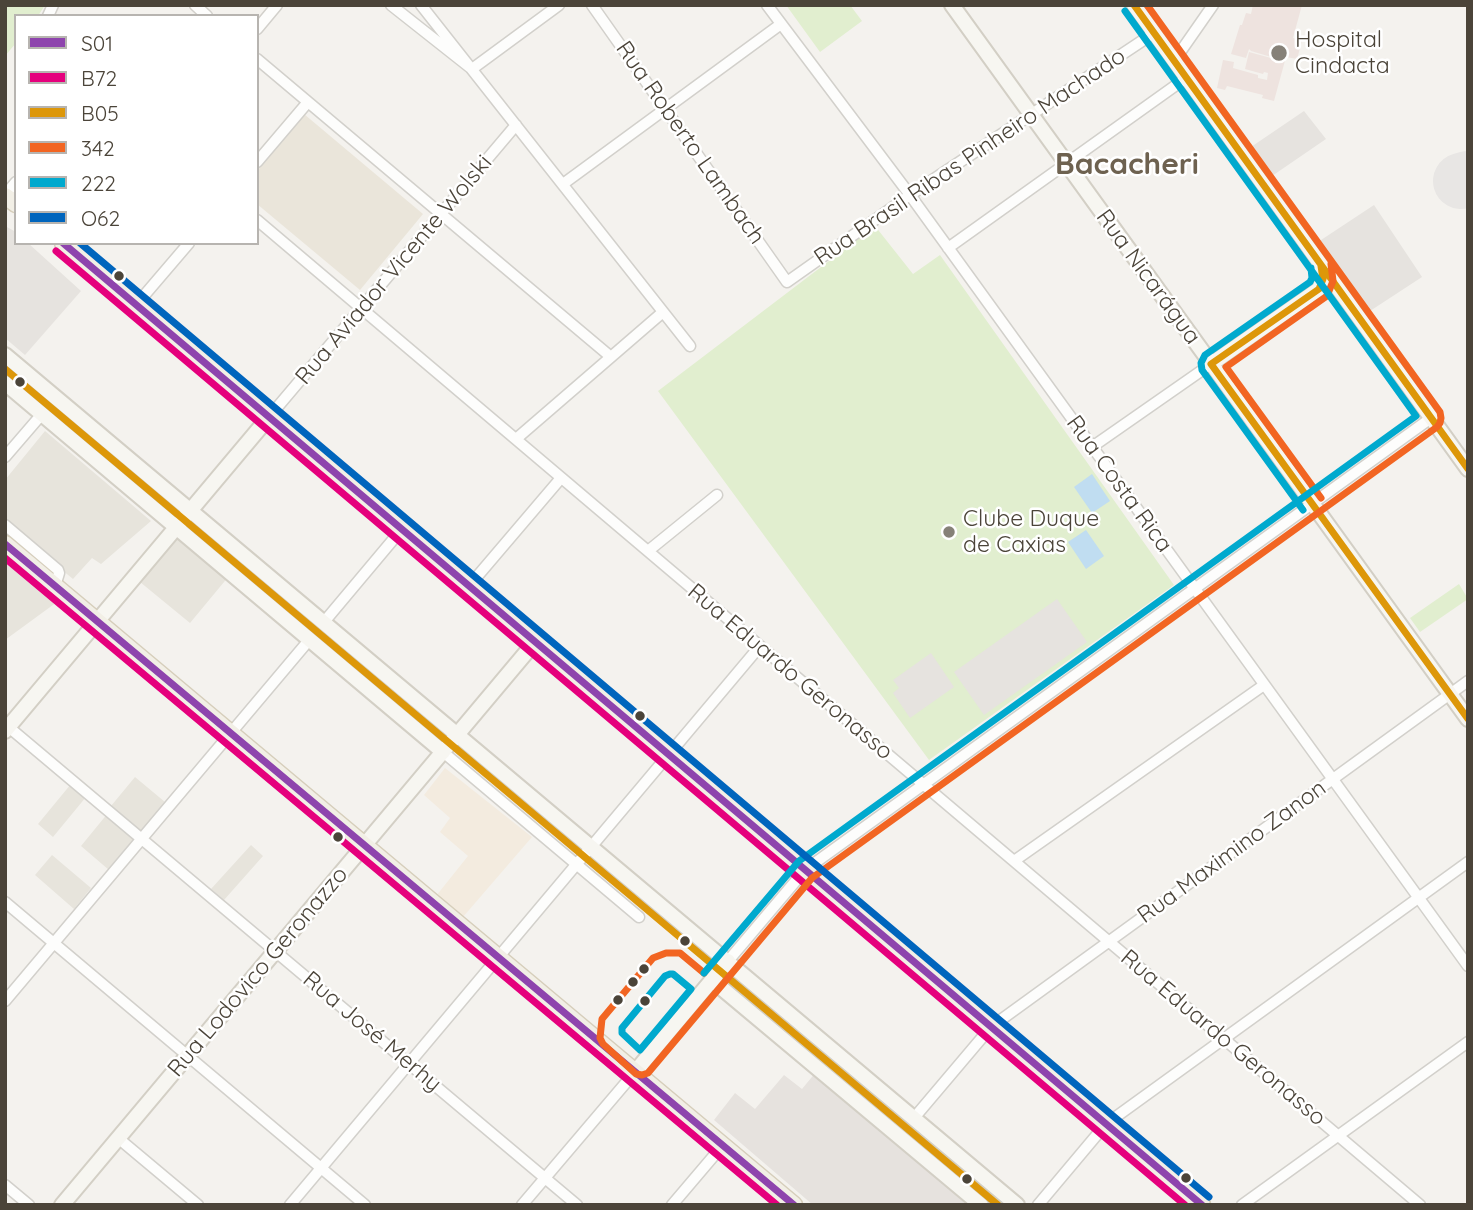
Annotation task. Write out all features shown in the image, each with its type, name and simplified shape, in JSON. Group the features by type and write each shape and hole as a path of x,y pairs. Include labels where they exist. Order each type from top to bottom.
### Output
{"main road":[{"path":"65,245 1202,1205"},
{"path":"5,544 793,1205"}],"street":[{"path":"259,27 277,5"},
{"path":"421,5 690,346"},
{"path":"472,69 559,5"},
{"name":"Rua Roberto Lambach","path":"593,5 787,282"},
{"name":"Rua Costa Rica","path":"767,5 910,195 1468,966"},
{"name":"Rua Nicarágua","path":"952,5 1468,719"},
{"path":"1134,5 1468,469"},
{"path":"1174,61 1213,5"},
{"path":"397,7 472,69"},
{"path":"562,184 781,23"},
{"name":"Rua Brasil Ribas Pinheiro Machado","path":"787,282 910,195 1154,33"},
{"path":"259,61 611,357"},
{"path":"948,248 1186,78"},
{"path":"259,160 308,102"},
{"name":"Rua Aviador Vicente Wolski","path":"6,727 516,125"},
{"name":"Rua Eduardo Geronasso","path":"259,222 1420,1205"},
{"path":"136,305 187,245"},
{"path":"1320,289 1323,279 1321,266"},
{"path":"1092,447 1320,289 1331,289 1341,294"},
{"path":"516,439 663,312"},
{"path":"5,355 457,734 584,855 720,971 981,1205"},
{"path":"5,383 443,752 584,855 639,917"},
{"path":"5,457 42,414"},
{"path":"522,1205 805,870 1431,418"},
{"path":"469,586 561,478"},
{"path":"648,551 717,495"},
{"path":"5,525 58,569 55,586"},
{"path":"324,622 402,529"},
{"path":"5,1001 310,639"},
{"name":"Rua Lodovico Geronazzo","path":"62,1205 535,642"},
{"path":"290,1205 760,646"},
{"name":"Rua Maximino Zanon","path":"914,1118 990,1027 1468,681"},
{"path":"1014,861 1264,685"},
{"name":"Rua José Merhy","path":"6,727 577,1205"},
{"path":"1038,1205 1106,1124 1468,862"},
{"path":"5,902 365,1205"},
{"path":"720,971 914,1118 1017,1205"},
{"path":"1242,1205 1468,1042"},
{"path":"118,1138 198,1205"},
{"path":"672,1205 723,1145"},
{"path":"5,1185 29,1205"}],"shaded area":[{"name":"Hospital Cindacta","path":"1253,5 1302,5 1293,38 1302,41 1297,59 1286,57 1274,101 1262,98 1263,95 1227,86 1225,90 1217,88 1223,60 1234,62 1233,68 1267,80 1268,73 1245,69 1249,52 1271,57 1249,49 1246,58 1231,54 1240,25 1246,13 1251,14"},
{"path":"1304,111 1326,139 1272,176 1251,147"},
{"path":"304,114 423,214 360,290 259,206 259,169"},
{"path":"1374,205 1422,277 1370,311 1318,242"},
{"path":"5,226 14,231 14,245 30,245 81,291 25,355 5,338"},
{"path":"45,431 151,521 101,564 92,558 73,579 5,523 5,480"},
{"path":"178,534 229,576 190,623 140,582"},
{"path":"5,558 57,602 5,640"},
{"path":"1057,599 1087,642 984,715 954,672"},
{"path":"931,653 954,687 910,718 893,693 899,688 893,680"},
{"path":"445,768 532,837 463,917 436,896 468,856 440,832 450,818 424,795"},
{"path":"135,777 165,802 141,831 111,806"},
{"path":"71,784 86,797 53,837 38,824"},
{"path":"108,813 137,837 109,870 81,846"},
{"path":"251,845 263,856 224,900 211,889"},
{"path":"52,855 91,888 74,909 35,875"},
{"path":"816,1072 972,1205 813,1205 714,1120 735,1093 755,1109 784,1075 802,1089"}],"green space":[{"path":"5,5 45,5 39,14 14,14 14,45 5,56"},
{"path":"786,5 850,5 862,21 820,52"},
{"name":"Clube Duque de Caxias","path":"875,226 913,274 940,255 1174,585 929,760 658,391"},
{"path":"1459,584 1468,599 1420,632 1410,618"}],"water":[{"path":"1092,474 1110,501 1092,513 1074,487"},
{"path":"1086,530 1104,556 1086,569 1068,542"}],"runway":[{"path":"1461,181 1468,179"}],"transit line":[{"name":"B05","path":"1134,5 1468,469"},
{"name":"342","path":"704,973 680,953 666,953 653,958 602,1019 600,1038 603,1044 636,1074 648,1073 812,878 1440,423 1440,412 1147,5"},
{"name":"222","path":"704,973 799,861 1416,416 1125,11"},
{"name":"S01","path":"65,245 1202,1205"},
{"name":"O62","path":"82,245 1209,1197"},
{"name":"B72","path":"56,251 1185,1205"},
{"name":"342","path":"1321,498 1226,367 1327,296 1333,281 1331,264"},
{"name":"B05","path":"1321,266 1323,279 1319,289 1211,364 1468,719"},
{"name":"222","path":"1303,510 1202,370 1201,363 1205,355 1310,282 1311,268"},
{"name":"B05","path":"5,369 998,1205"},
{"name":"S01","path":"5,544 794,1205"},
{"name":"B72","path":"5,558 777,1205"},
{"name":"222","path":"670,974 691,989 640,1050 622,1033 622,1028 665,976 670,974"}],"place":[{"name":"Hospital Cindacta","path":"1279,53"},
{"name":"Clube Duque de Caxias","path":"949,532"}],"district":[{"name":"Bacacheri","path":"1127,165"}]}
